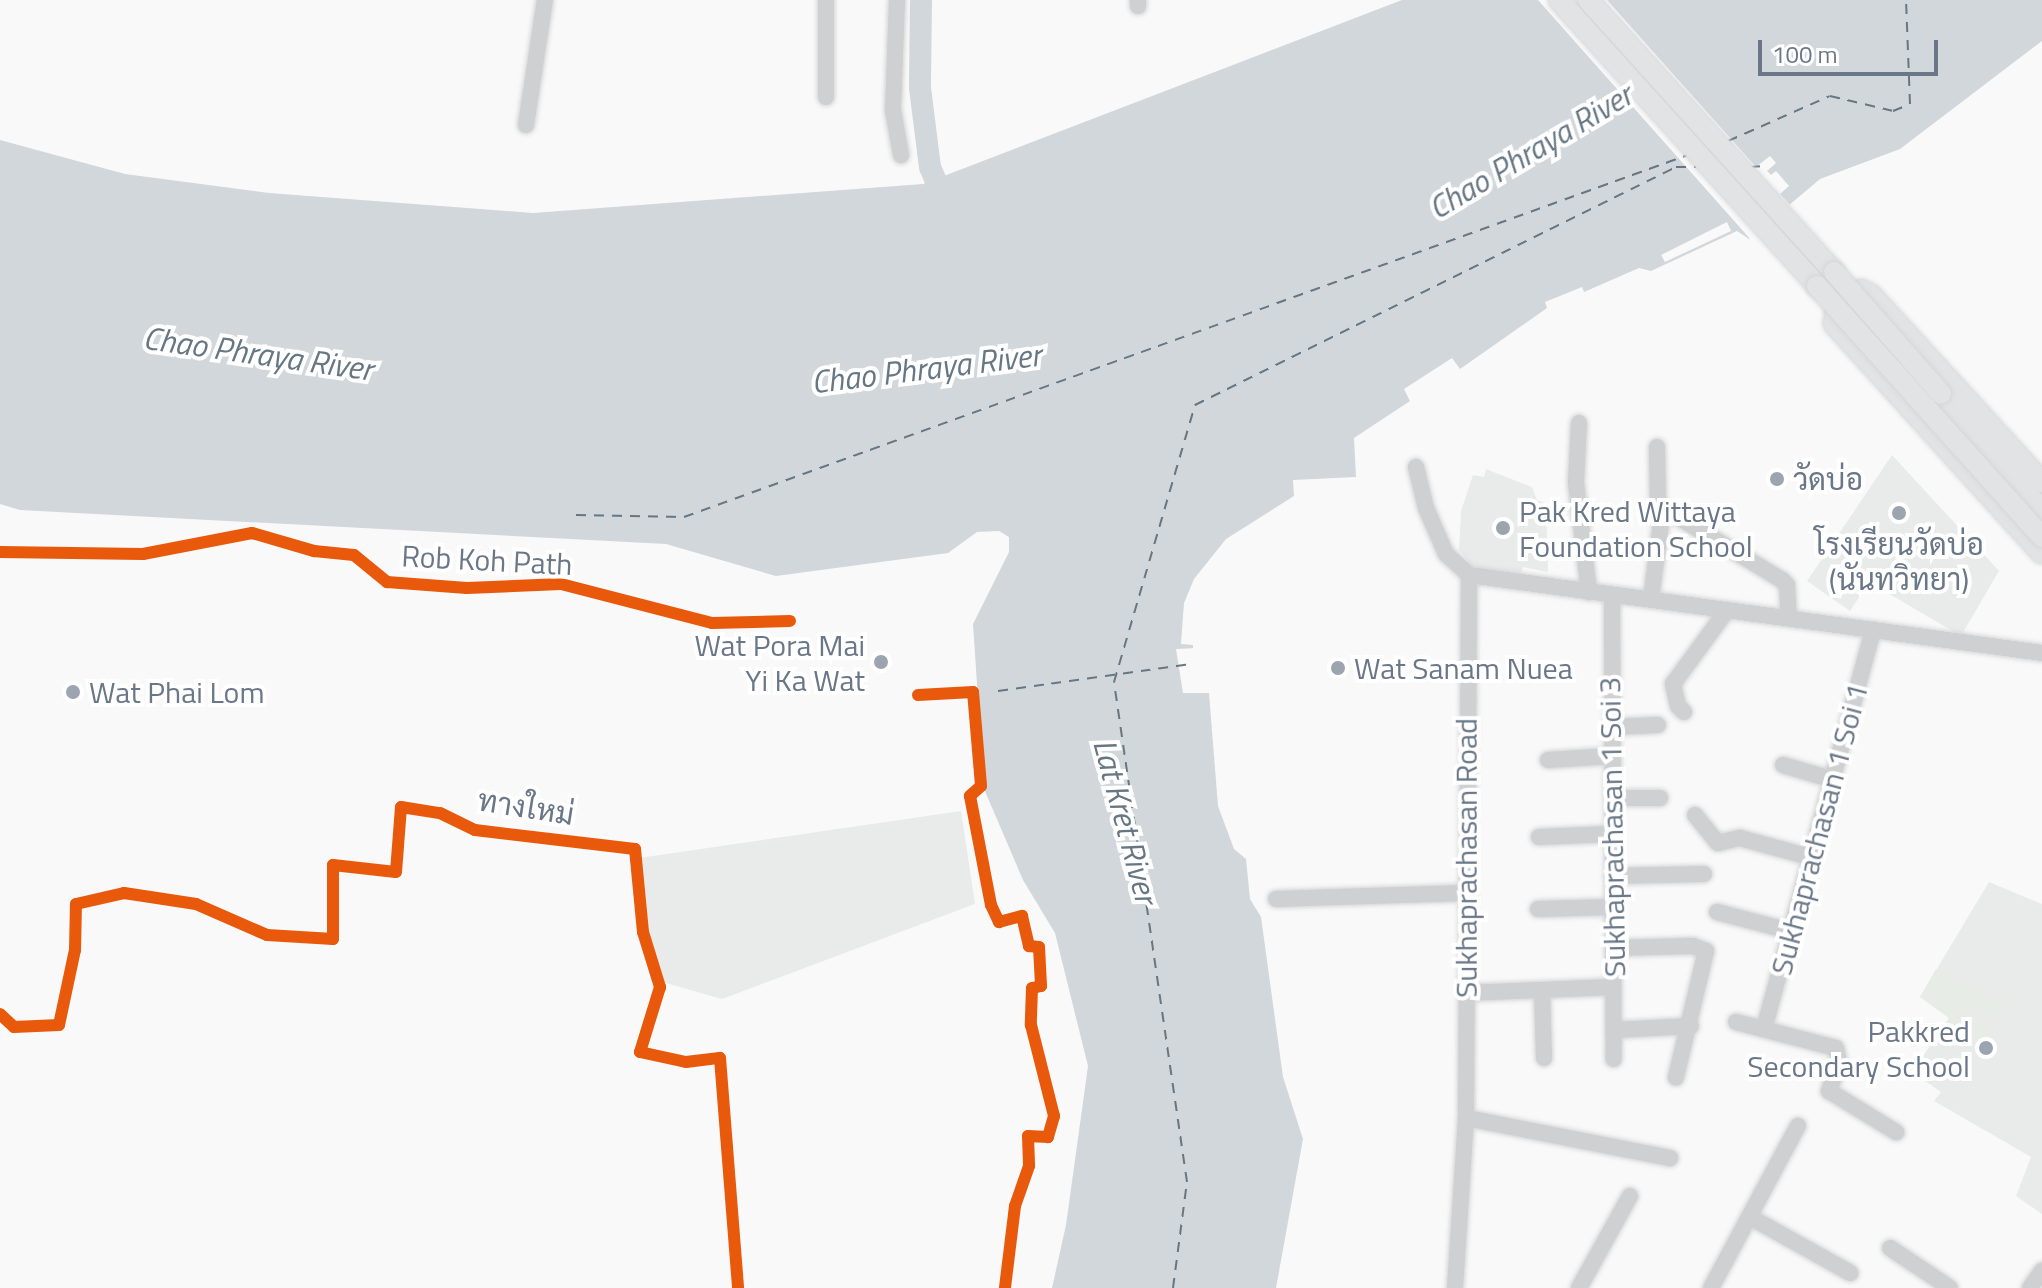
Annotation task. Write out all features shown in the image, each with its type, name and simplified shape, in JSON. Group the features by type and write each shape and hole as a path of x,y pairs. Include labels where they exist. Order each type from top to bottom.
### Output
{"main road":[{"path":"1559,0 2042,537"},
{"path":"1588,0 2039,491"},
{"path":"2039,491 1871,295 1861,290 1837,302 1834,324 2042,553"},
{"path":"1918,415 1951,386"}],"street":[{"path":"526,125 545,0"},
{"path":"826,0 826,97"},
{"path":"897,0 893,110 901,155"},
{"path":"1579,423 1576,483 1589,592"},
{"path":"1657,447 1658,505 1782,580 1787,585 1789,618"},
{"path":"1416,467 1426,508 1446,554 1469,575 2042,653"},
{"path":"1651,599 1661,523"},
{"name":"Sukhaprachasan Road","path":"1455,1288 1466,1118 1464,893 1469,575"},
{"name":"Sukhaprachasan 1 Soi 3","path":"1612,595 1614,1059"},
{"path":"1684,712 1678,706 1673,684 1727,610"},
{"name":"Sukhaprachasan 1 Soi 1","path":"1764,1029 1873,630"},
{"path":"1611,727 1658,725"},
{"path":"1548,760 1611,756"},
{"path":"1783,765 1834,780"},
{"path":"1612,798 1660,798"},
{"path":"1695,815 1718,843 1740,838 1813,858"},
{"path":"1539,837 1611,834"},
{"path":"1612,876 1704,874"},
{"path":"1276,899 1464,893"},
{"path":"1538,909 1612,907"},
{"path":"1717,912 1790,931"},
{"path":"1613,948 1702,947 1701,988 1676,1077"},
{"path":"1466,993 1613,987"},
{"path":"1542,990 1544,1058"},
{"path":"1736,1022 1836,1048 1839,1062 1829,1091 1896,1132"},
{"path":"1615,1030 1691,1026"},
{"path":"1466,1118 1670,1158"},
{"path":"1711,1288 1798,1126"},
{"path":"1579,1288 1630,1196"},
{"path":"1750,1217 1850,1273"},
{"path":"1890,1248 1942,1286"},
{"path":"2030,1288 2042,1271"}],"shaded area":[{"name":"โรงเรียนวัดบ่อ (นันทวิทยา)","path":"1892,455 1999,571 1961,636 1869,582 1850,611 1807,581"},
{"name":"Pak Kred Wittaya Foundation School","path":"1486,469 1532,487 1537,500 1546,504 1548,572 1523,567 1519,579 1502,575 1473,567 1459,550 1461,511 1473,475 1484,477"},
{"path":"961,811 975,904 722,999 652,979 639,858"},
{"name":"Pakkred Secondary School","path":"1989,882 2042,904 2042,1214 2016,1196 2031,1157 1934,1101 1941,1092 1912,1072 1949,1018 1920,997"},
{"path":"1936,969 2007,1005 1981,1047 1946,1024 1949,1018 1920,997"}],"water":[{"path":"1402,0 2042,0 2042,41 1900,149 1820,179 1749,239 1737,231 1651,271 1639,268 1584,292 1582,287 1545,302 1547,308 1460,369 1452,358 1404,389 1410,401 1354,438 1356,477 1293,480 1294,496 1226,539 1194,579 1184,603 1181,644 1193,645 1194,693 1209,693 1218,806 1234,849 1246,859 1250,899 1261,917 1283,1077 1303,1139 1276,1288 1052,1288 1066,1225 1088,1066 1055,933 1023,880 984,789 973,624 1009,552 1009,537 999,531 977,532 948,553 776,576 666,544 20,510 0,504 0,140 125,174 269,193 533,213 923,184"}],"pier":[{"path":"1538,0 1607,0 1756,167 1770,156 1776,163 1767,171 1771,175 1776,171 1789,186 1780,194 1792,207 1752,241"},
{"path":"1727,222 1731,231 1665,262 1661,255"},
{"path":"1197,648 1198,693 1183,693 1176,649"}],"waterway":[{"path":"921,0 920,88 930,167 947,207"}],"ferry route":[{"path":"1728,141 1830,96 1893,111 1910,104 1906,0"},
{"path":"576,515 684,517 1688,155"},
{"path":"1750,167 1765,166"},
{"path":"1173,1288 1187,1182 1114,682 1195,405 1676,167 1696,167"},
{"path":"998,691 1189,664"}],"cycle path":[{"name":"Rob Koh Path","path":"0,552 143,554 252,533 314,551 354,555 387,582 467,588 561,584 712,623 790,621"},
{"path":"918,695 973,692 981,786 970,796 991,905 999,922 1022,916 1029,946 1039,947 1041,986 1032,988 1031,1025 1054,1116 1048,1137 1028,1136 1029,1166 1015,1206 1005,1288"},
{"name":"ทางใหม่","path":"0,1014 14,1027 59,1025 75,950 76,904 124,893 196,904 267,935 333,939 333,865 396,872 401,807 440,813 475,830 635,849 643,932 660,987 640,1052 686,1062 720,1058 738,1288"}],"place":[{"name":"วัดบ่อ","path":"1777,479"},
{"name":"โรงเรียนวัดบ่อ (นันทวิทยา)","path":"1899,513"},
{"name":"Pak Kred Wittaya Foundation School","path":"1503,528"},
{"name":"Wat Pora Mai Yi Ka Wat","path":"881,662"},
{"name":"Wat Sanam Nuea","path":"1338,668"},
{"name":"Wat Phai Lom","path":"73,692"},
{"name":"Pakkred Secondary School","path":"1986,1048"}],"water label":[{"name":"Chao Phraya River","path":"1530,151"},
{"name":"Chao Phraya River","path":"258,353"},
{"name":"Chao Phraya River","path":"926,368"},
{"name":"Lat Kret River","path":"1126,821"}]}
